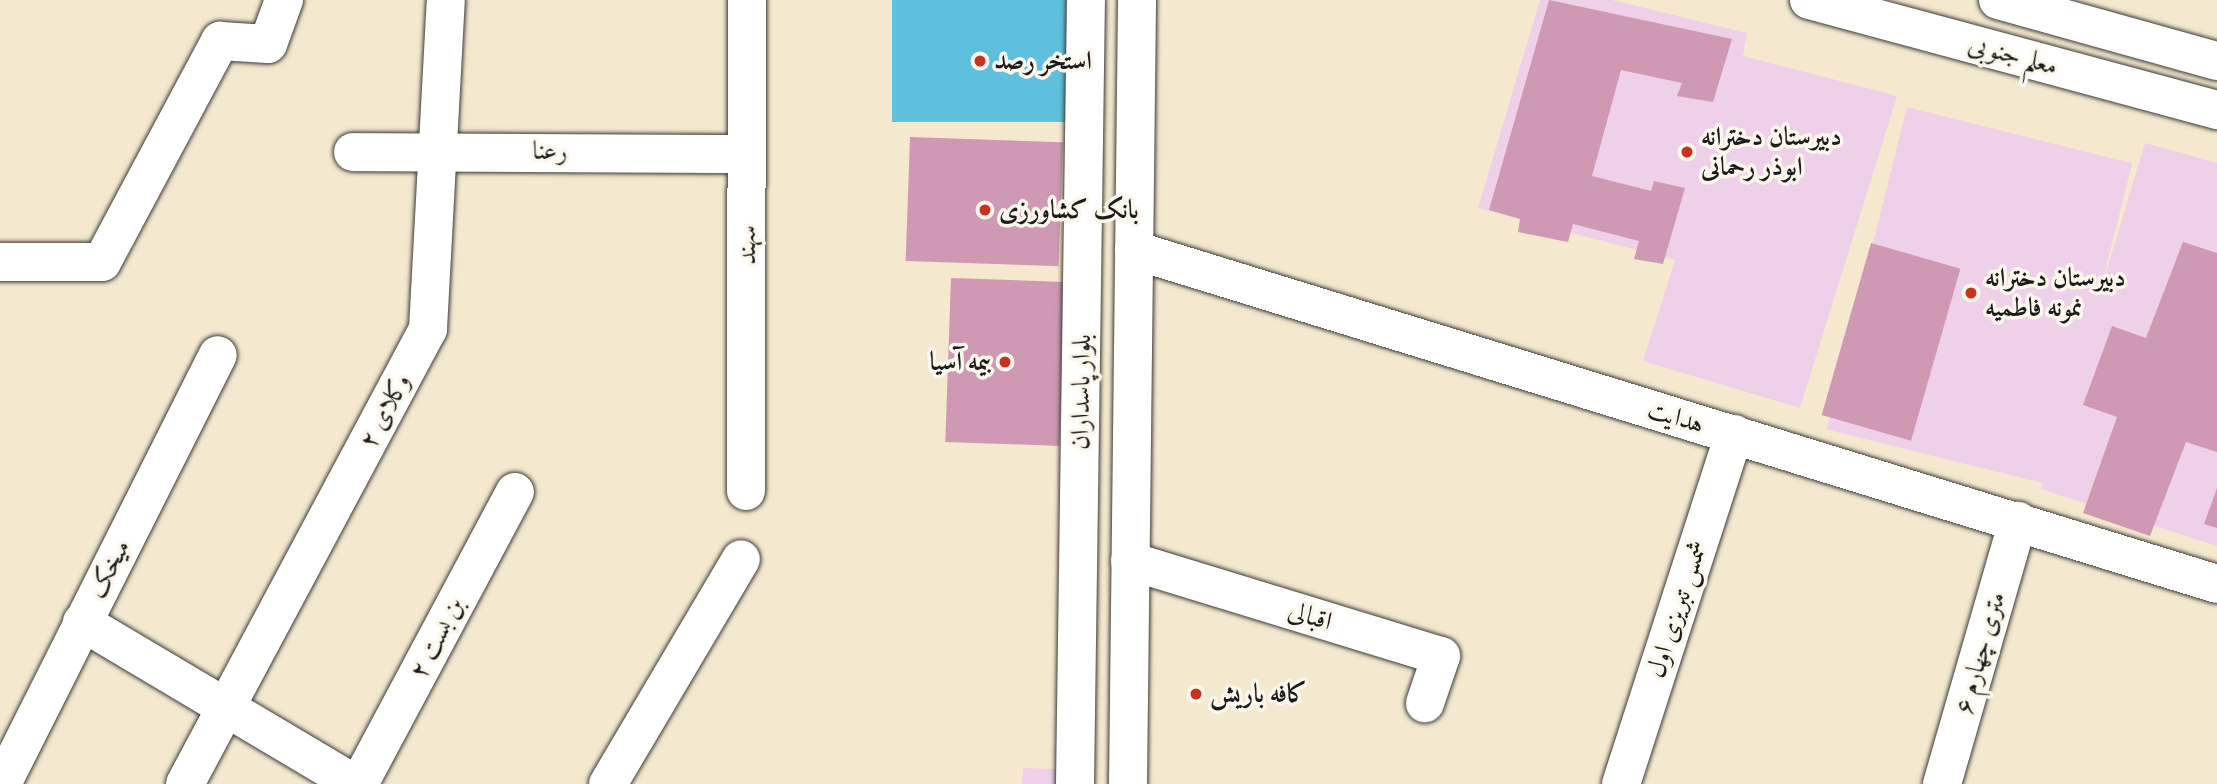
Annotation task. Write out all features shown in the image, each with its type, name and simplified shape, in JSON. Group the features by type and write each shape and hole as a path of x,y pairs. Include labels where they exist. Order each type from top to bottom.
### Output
{"street":[{"path":"0,262 103,262 220,41 268,44 285,0"},
{"name":"وکلای ۲","path":"185,784 428,330 442,149 446,0"},
{"name":"سهند","path":"746,491 747,0"},
{"name":"بلوار پاسداران","path":"1075,784 1086,0"},
{"name":"بلوار پاسداران","path":"1128,784 1137,0"},
{"name":"معلم جنوبی","path":"1809,0 2217,110"},
{"name":"معلم جنوبی","path":"1997,0 2217,61"},
{"name":"رعنا","path":"353,152 442,149 747,154"},
{"name":"هدایت","path":"1134,250 2217,584"},
{"name":"میخک","path":"2,784 218,355"},
{"name":"شمس تبریزی اول","path":"1620,784 1734,434"},
{"name":"بن بست ۲","path":"357,784 515,492"},
{"name":"۶ متری چهارم","path":"1942,784 2018,521"},
{"path":"608,784 741,559"},
{"name":"اقبالی","path":"1130,561 1441,656 1425,703"},
{"path":"82,622 224,711 357,784"}],"shaded area":[{"name":"دبیرستان دخترانه ابوذر رحمانی","path":"1540,0 1612,0 1747,33 1743,56 1897,96 1800,408 1643,361 1675,260 1478,208"},
{"name":"دبیرستان دخترانه نمونه فاطمیه","path":"1907,107 2132,163 2052,485 1827,429"},
{"path":"2145,143 2217,163 2217,546 2041,489"},
{"path":"1023,768 1075,770 1074,784 1022,784"}],"water":[{"name":"استخر رصد","path":"892,0 1067,0 1067,122 892,122"}],"building":[{"path":"1549,0 1732,39 1713,102 1677,96 1682,83 1621,70 1592,176 1651,191 1654,181 1685,188 1663,264 1634,259 1639,241 1573,224 1568,242 1518,232 1520,219 1489,210"},
{"name":"بانک کشاورزی","path":"910,137 1063,142 1059,266 906,261"},
{"path":"2183,242 2217,253 2217,452 2186,442 2150,536 2083,513 2117,417 2083,405 2112,326 2146,338"},
{"path":"1871,243 1960,269 1911,441 1822,415"},
{"name":"بیمه آسیا","path":"951,278 1065,282 1059,446 945,442"},
{"path":"2217,488 2217,528 2204,524"}],"place":[{"name":"استخر رصد","path":"980,61"},
{"name":"دبیرستان دخترانه ابوذر رحمانی","path":"1687,152"},
{"name":"بانک کشاورزی","path":"985,210"},
{"name":"دبیرستان دخترانه نمونه فاطمیه","path":"1971,293"},
{"name":"بیمه آسیا","path":"1005,362"},
{"name":"کافه باریش","path":"1196,694"}]}
